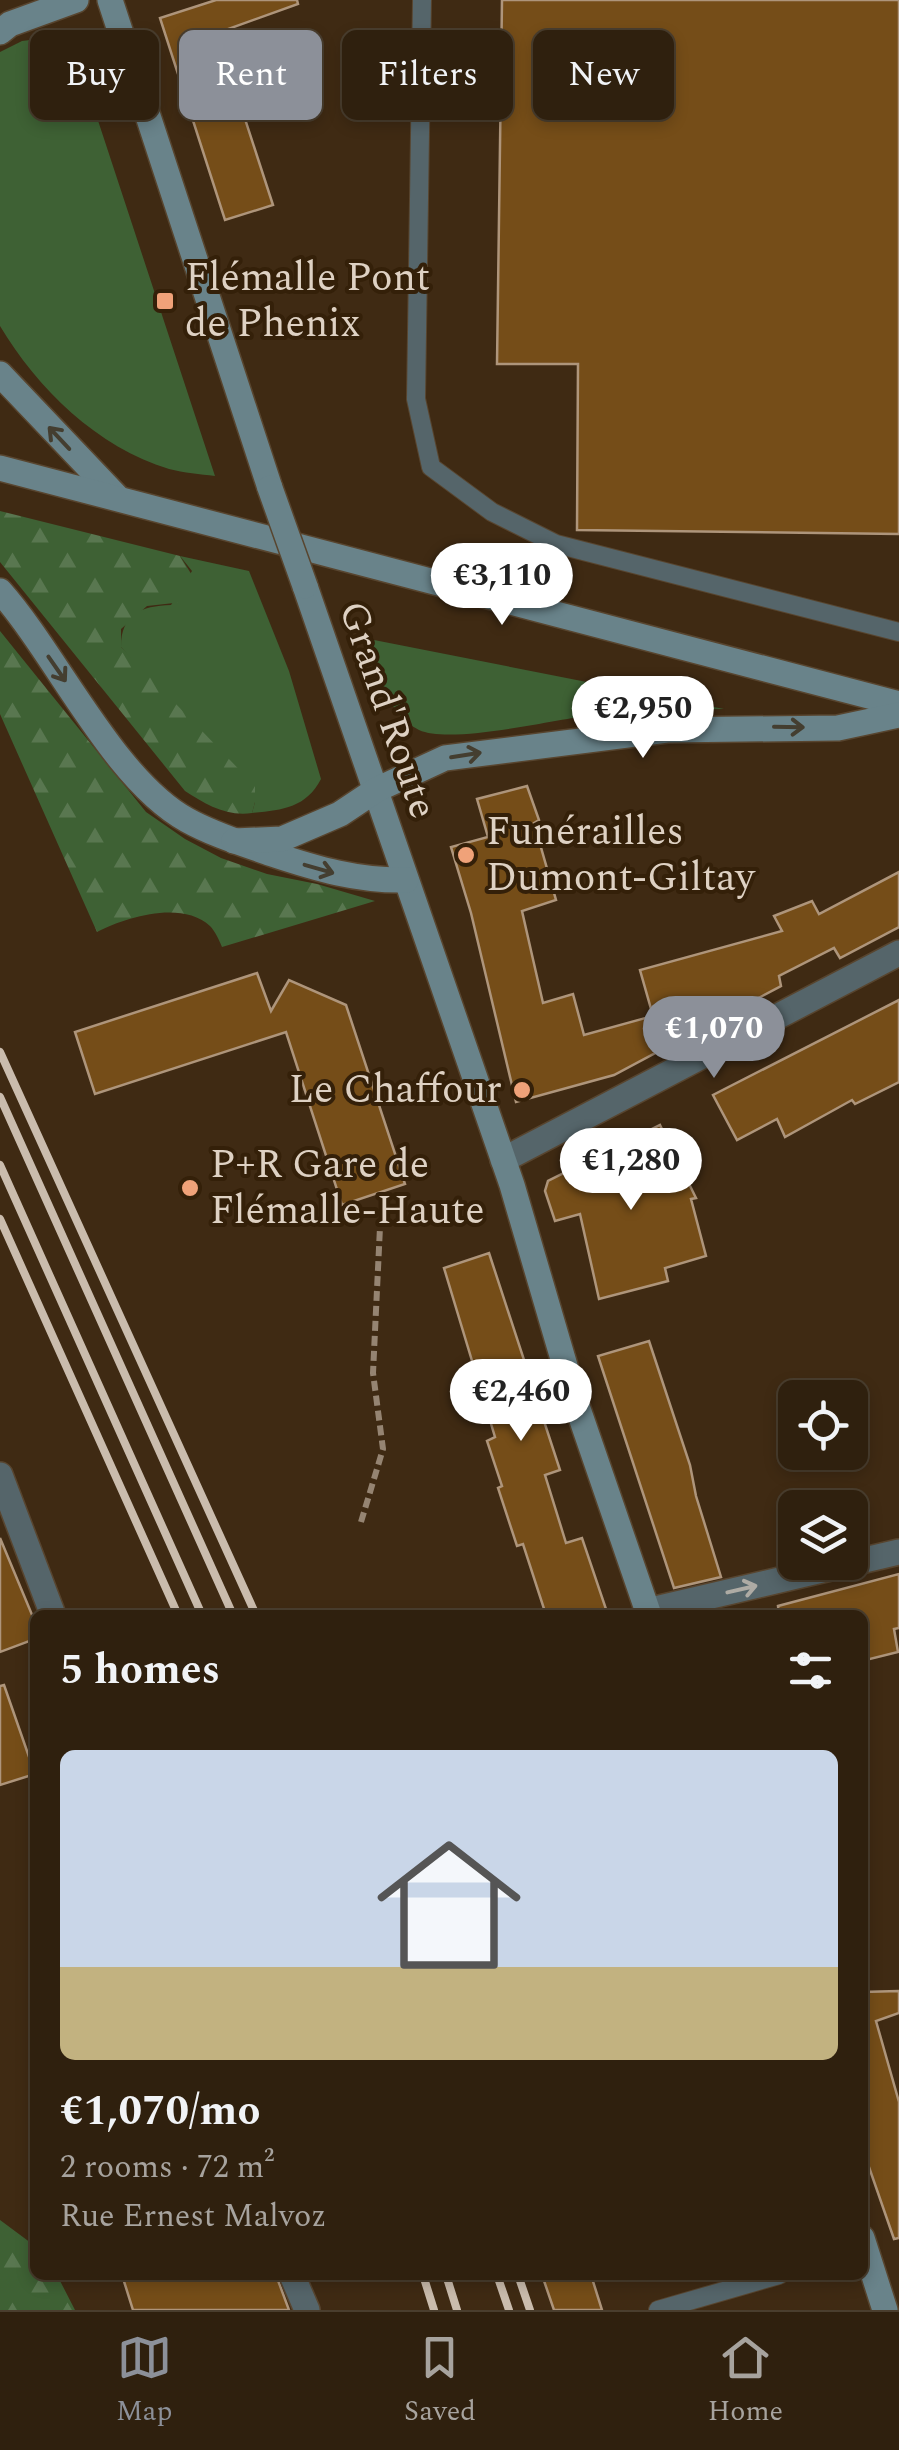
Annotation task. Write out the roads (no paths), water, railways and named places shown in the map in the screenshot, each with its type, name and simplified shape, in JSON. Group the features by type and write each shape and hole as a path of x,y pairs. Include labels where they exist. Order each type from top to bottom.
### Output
{"main road":[{"path":"0,32 10,24 76,0"},
{"name":"Grand'Route","path":"110,0 270,488 503,1160 575,1400 647,1610"},
{"path":"0,374 120,500"},
{"path":"0,468 899,704"},
{"path":"0,590 142,783 184,819 234,841 320,870 363,880 406,880"},
{"path":"234,841 282,839 340,814 376,790 445,758 667,730 838,728 899,716"},
{"path":"868,2259 885,2310"}],"street":[{"path":"503,1160 899,952"},
{"path":"0,1475 51,1610"},
{"path":"660,1610 899,1552"},
{"path":"294,2280 306,2310"}],"lane":[{"path":"422,0 416,399 431,467 492,512 556,544 899,632"},
{"path":"658,2310 761,2280"}],"railway":[{"path":"0,1052 254,1610"},
{"path":"0,1097 231,1610"},
{"path":"0,1165 200,1610"},
{"path":"0,1219 176,1610"},
{"path":"425,2280 434,2310"},
{"path":"448,2280 457,2310"},
{"path":"499,2280 509,2310"},
{"path":"520,2280 530,2310"}],"place":[{"name":"Flémalle Pont de Phenix","path":"165,301"},
{"name":"Funérailles Dumont-Giltay","path":"466,855"},
{"name":"Le Chaffour","path":"522,1090"},
{"name":"P+R Gare de Flémalle-Haute","path":"190,1188"}]}
